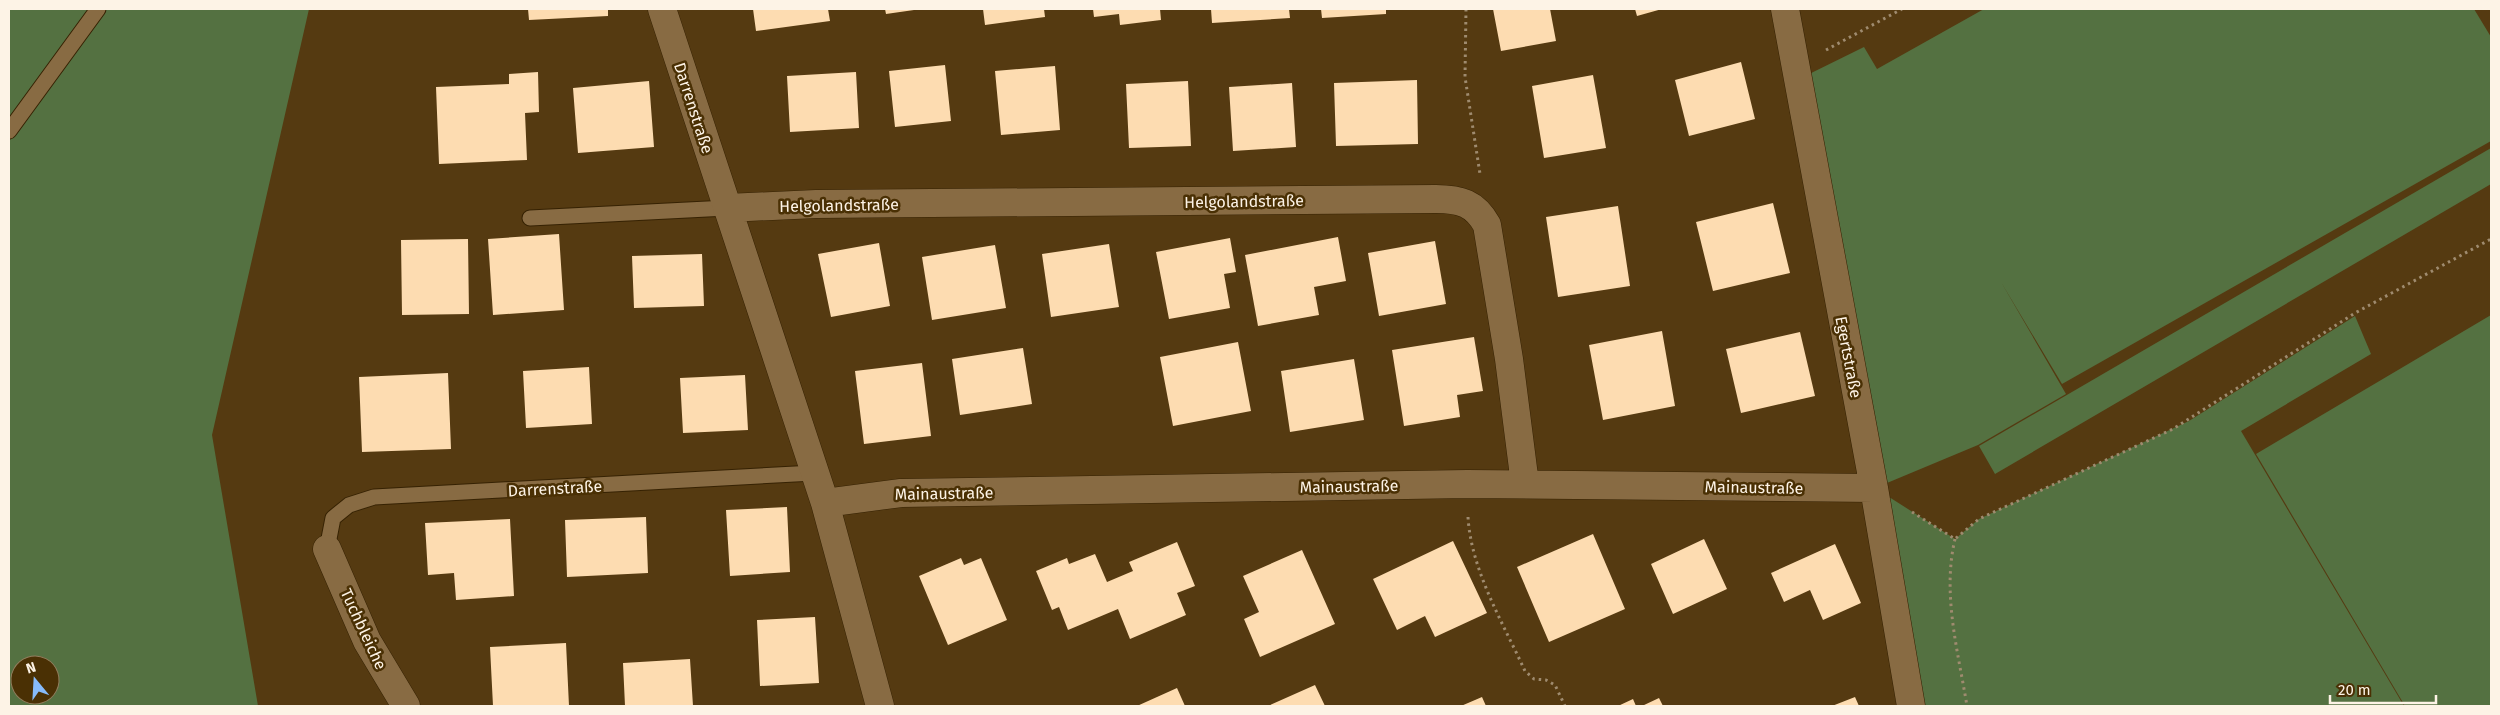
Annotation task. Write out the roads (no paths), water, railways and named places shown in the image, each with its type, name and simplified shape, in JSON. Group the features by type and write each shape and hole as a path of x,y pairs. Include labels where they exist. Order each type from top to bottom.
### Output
{"street":[{"name":"Darrenstraße","path":"662,9 825,503 880,706"},
{"name":"Egertstraße","path":"1785,9 1874,488 1911,706"},
{"name":"Helgolandstraße","path":"727,208 834,204 1450,199 1472,205 1480,213 1487,225 1509,359 1525,484"},
{"name":"Mainaustraße","path":"825,503 901,493 1467,484 1874,488"},
{"name":"Tuchbleiche","path":"327,549 367,642 390,684 406,706"}],"lane":[{"path":"9,131 98,9"},
{"path":"530,218 727,208"},
{"name":"Darrenstraße","path":"327,549 333,518 349,505 374,497 814,473"}]}
